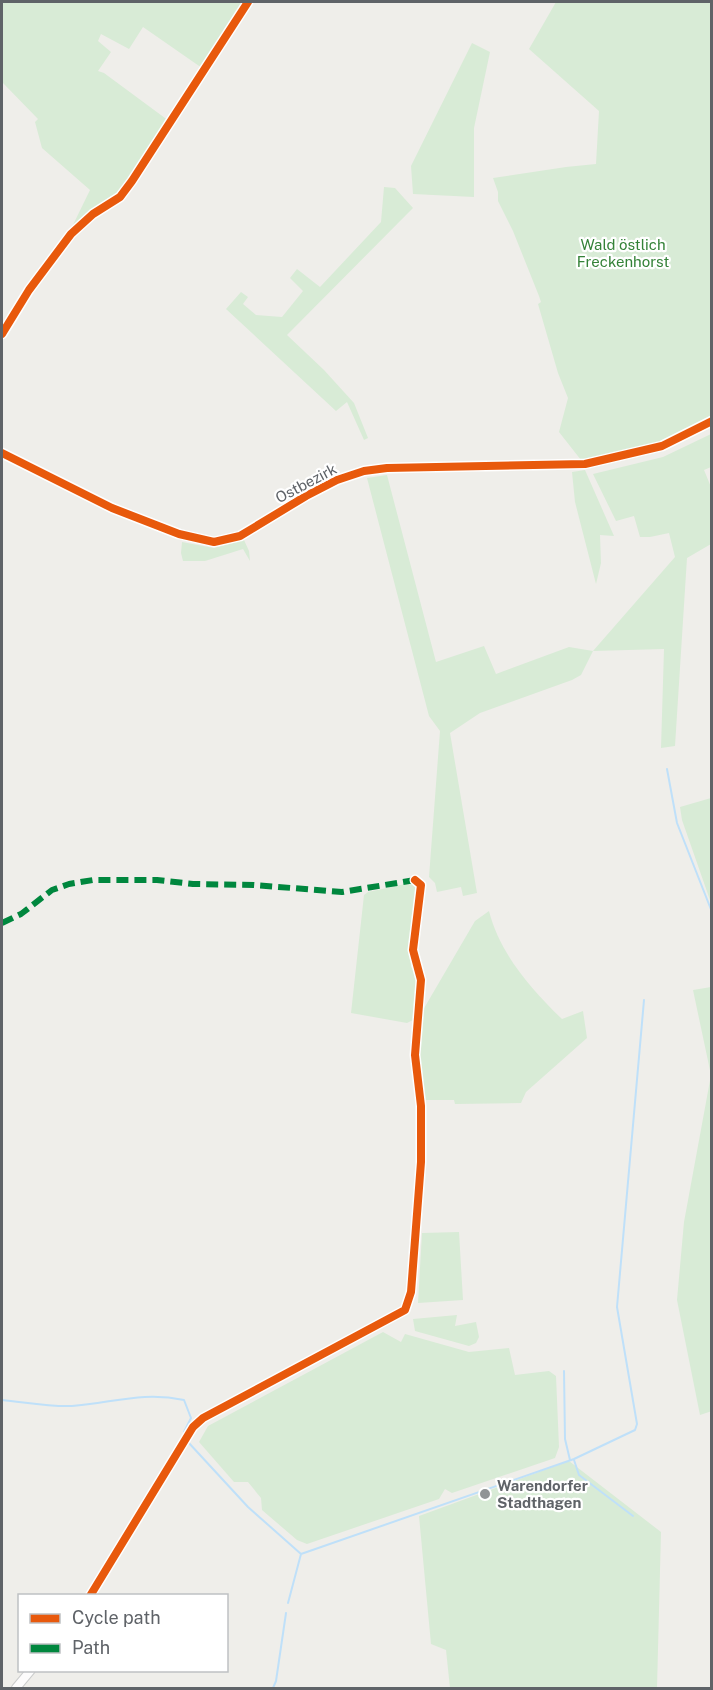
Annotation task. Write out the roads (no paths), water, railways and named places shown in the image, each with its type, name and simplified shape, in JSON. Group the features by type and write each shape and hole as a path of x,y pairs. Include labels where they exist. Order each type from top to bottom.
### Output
{"street":[{"path":"2,334 29,290 71,234 93,214 120,197 132,181 248,2"},
{"name":"Ostbezirk","path":"2,453 112,508 179,534 214,542 240,536 321,488 364,471 387,468 585,464 662,446 711,421"},
{"path":"91,1594 184,1439 203,1418 405,1310 411,1293 422,1162 422,1106 415,1055 421,980 413,950 421,885 415,880"},
{"path":"16,1689 30,1672"}],"waterway":[{"path":"667,769 677,823 712,912"},
{"path":"301,1554 574,1459 635,1430 637,1424 617,1307 644,1000"},
{"path":"564,1371 565,1439 570,1460"},
{"path":"2,1400 63,1406 141,1397 184,1400 191,1418 184,1432"},
{"path":"188,1442 248,1507 301,1554"},
{"path":"574,1460 579,1475 633,1516"},
{"path":"288,1603 301,1554"},
{"path":"273,1688 286,1613"}],"place":[{"name":"Warendorfer Stadthagen","path":"485,1494"}],"park label":[{"name":"Wald östlich Freckenhorst","path":"623,252"}]}
